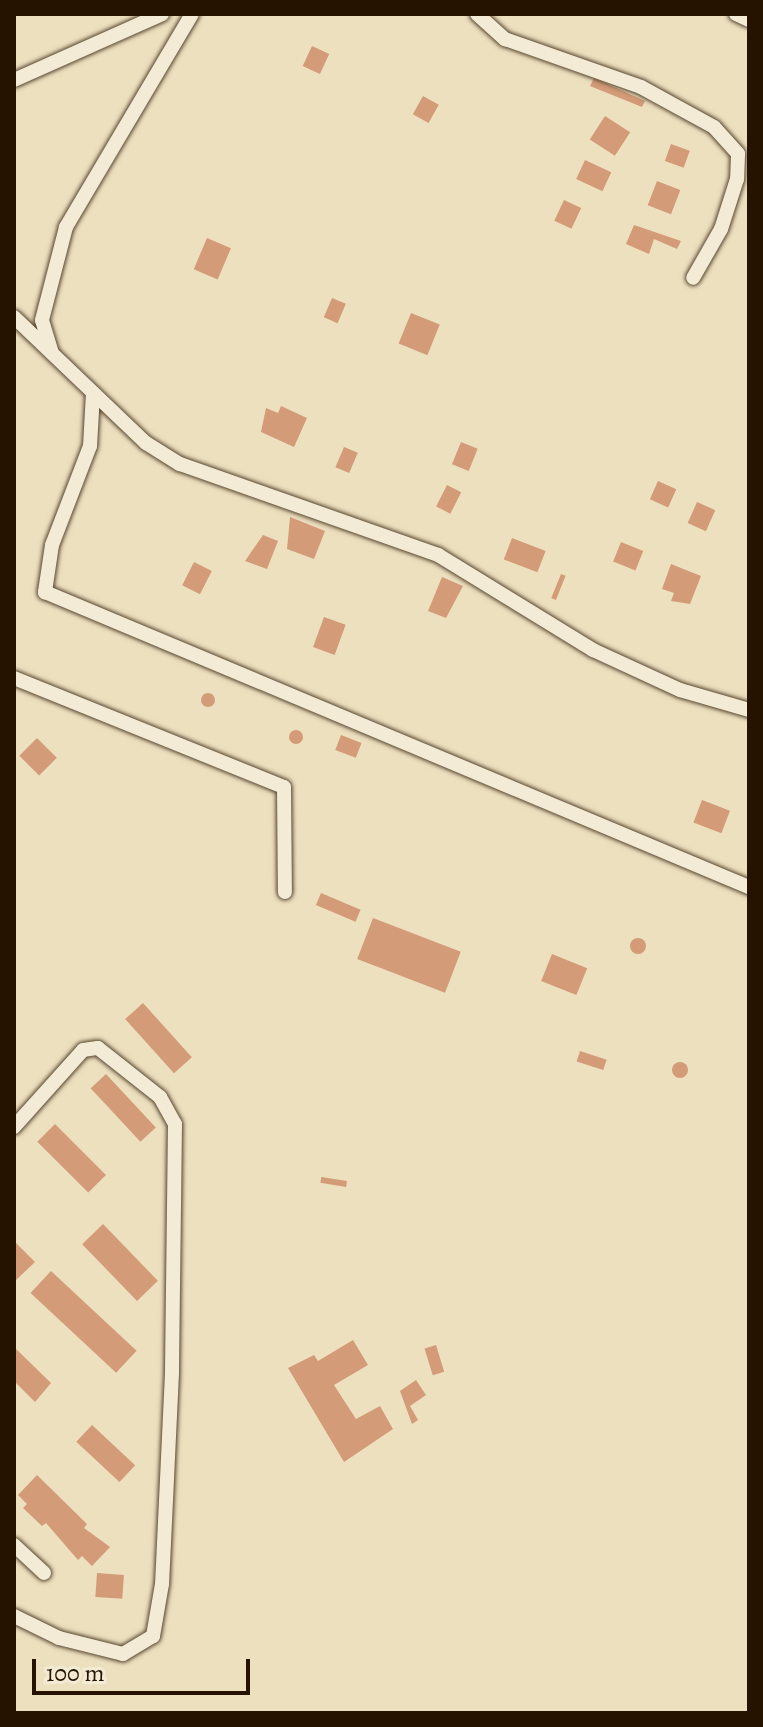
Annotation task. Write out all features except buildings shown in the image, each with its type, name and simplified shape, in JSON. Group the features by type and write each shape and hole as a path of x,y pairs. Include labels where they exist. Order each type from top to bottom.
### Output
{"street":[{"path":"14,80 162,14"},
{"path":"54,357 42,320 66,227 192,14"},
{"path":"477,14 505,39 641,87 714,127 738,154 737,179 721,229 693,278"},
{"path":"736,14 749,20"},
{"path":"14,317 146,443 180,464 438,555 593,650 680,690 749,710"},
{"path":"93,393 90,446 52,545 45,592 749,887"},
{"path":"14,678 284,787 285,892"},
{"path":"14,1127 83,1050 98,1048 160,1097 175,1124 170,1403 162,1584 153,1636 123,1654 59,1638 14,1616"},
{"path":"14,1545 44,1573"}]}
